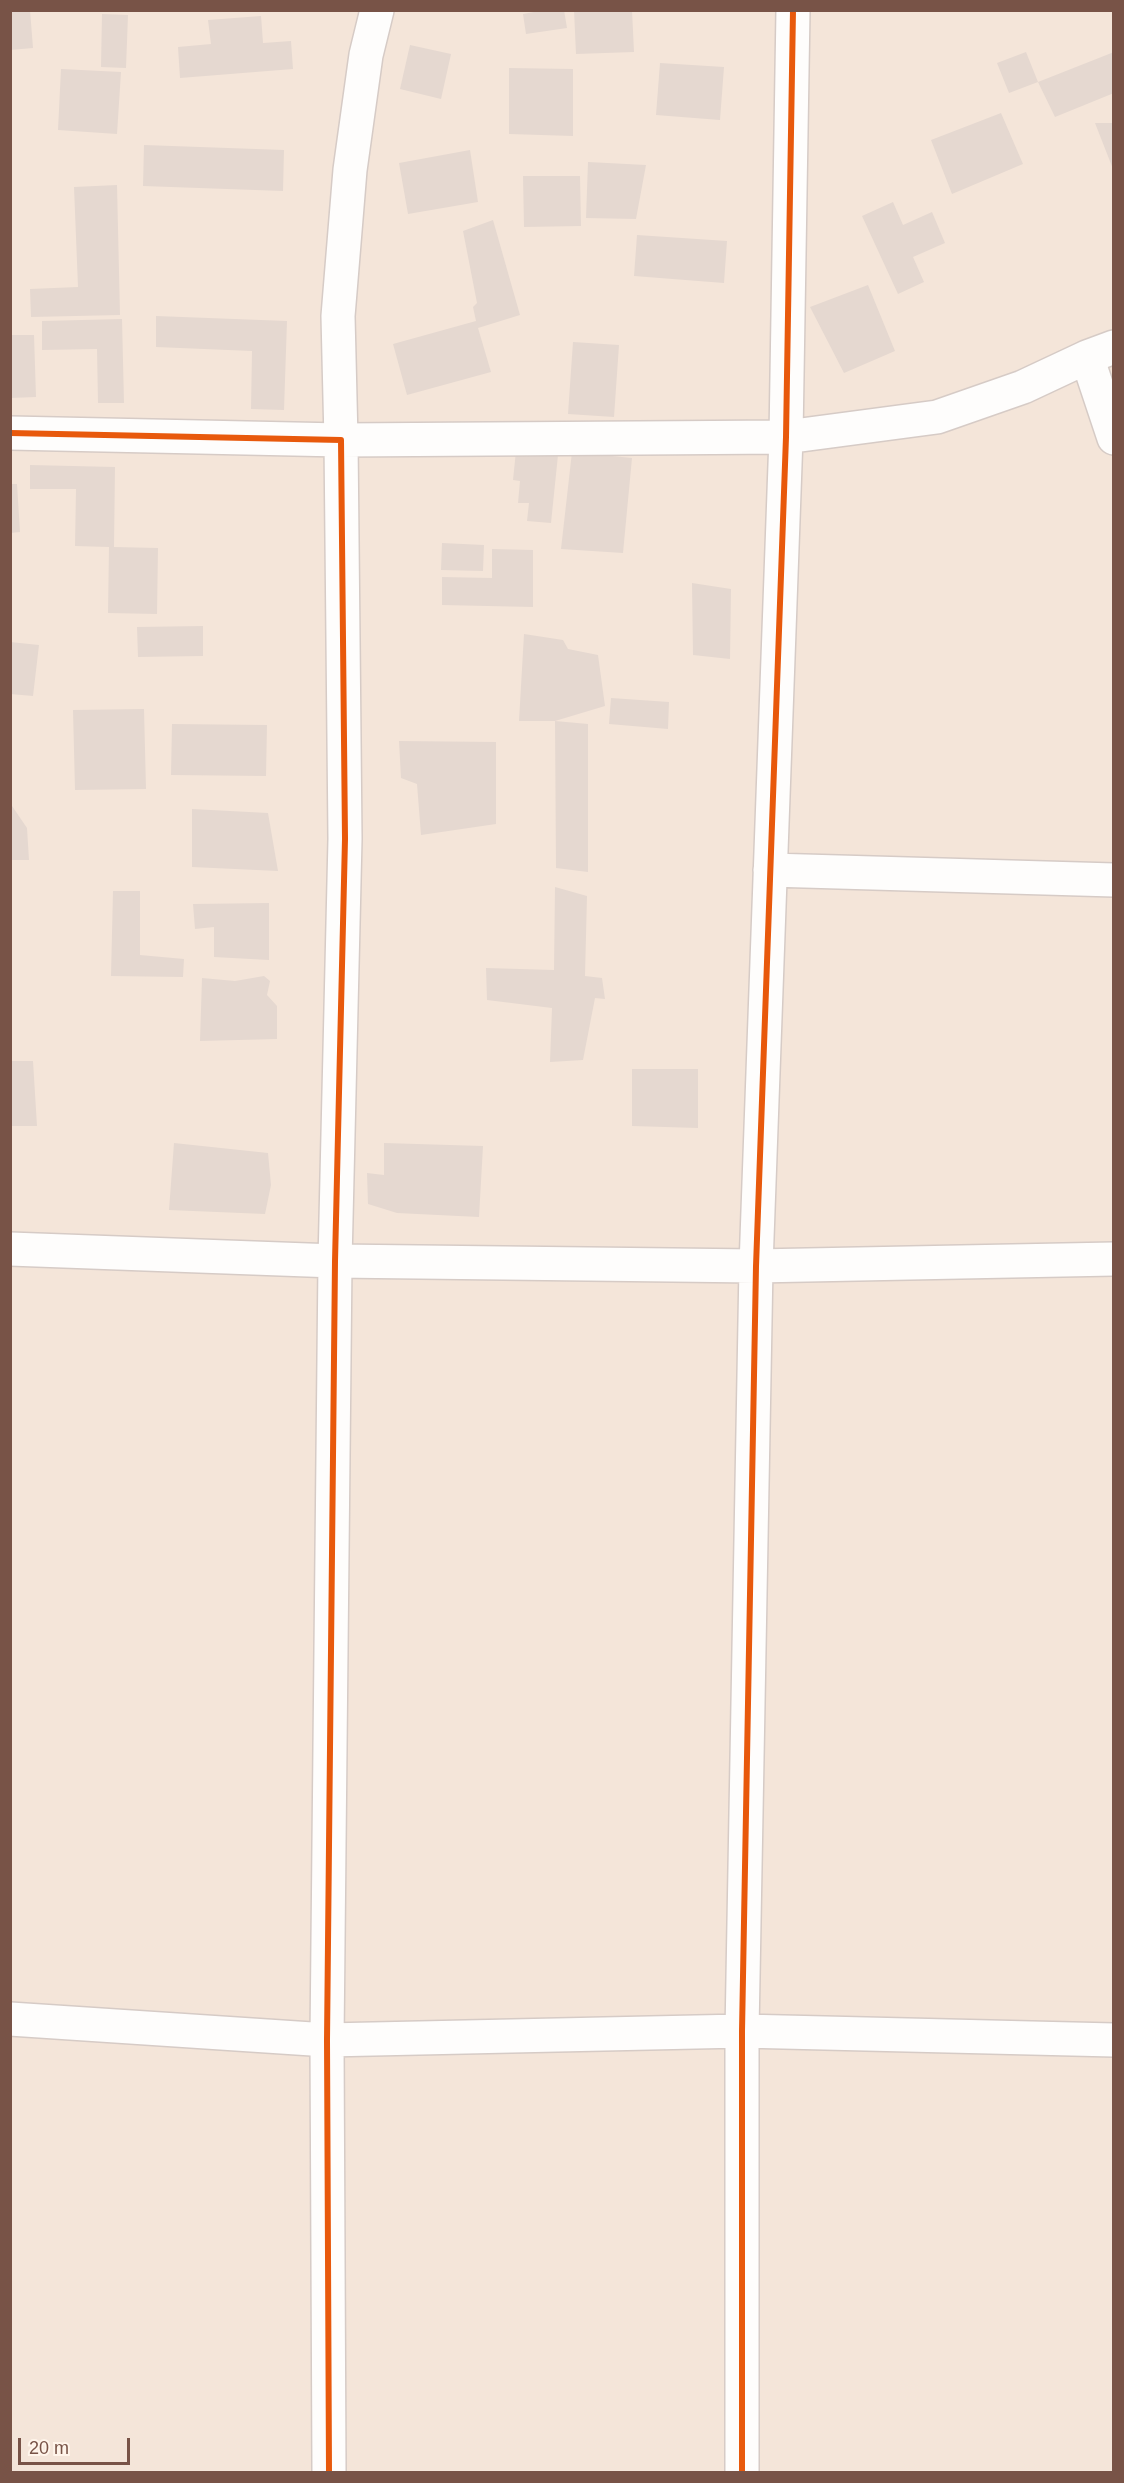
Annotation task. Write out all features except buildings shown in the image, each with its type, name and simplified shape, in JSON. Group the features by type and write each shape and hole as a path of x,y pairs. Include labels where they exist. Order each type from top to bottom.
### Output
{"street":[{"path":"329,2472 327,2040 334,1261 345,838 338,316 350,170 366,55 377,10"},
{"path":"742,2472 742,2031 756,1266 786,437 793,10"},
{"path":"10,433 341,440 786,437 937,417 1023,387 1100,352 1113,438"},
{"path":"770,870 1113,879"},
{"path":"10,1249 334,1261 756,1266 1113,1259"},
{"path":"10,2019 327,2040 742,2031 1113,2040"}],"shaded area":[{"path":"11,11 1113,11 1113,2472 11,2472"}],"cycle path":[{"path":"742,2472 742,2031 756,1266 786,437 793,10"},
{"path":"10,433 341,440 345,839 335,1261 327,2040 329,2472"}]}
